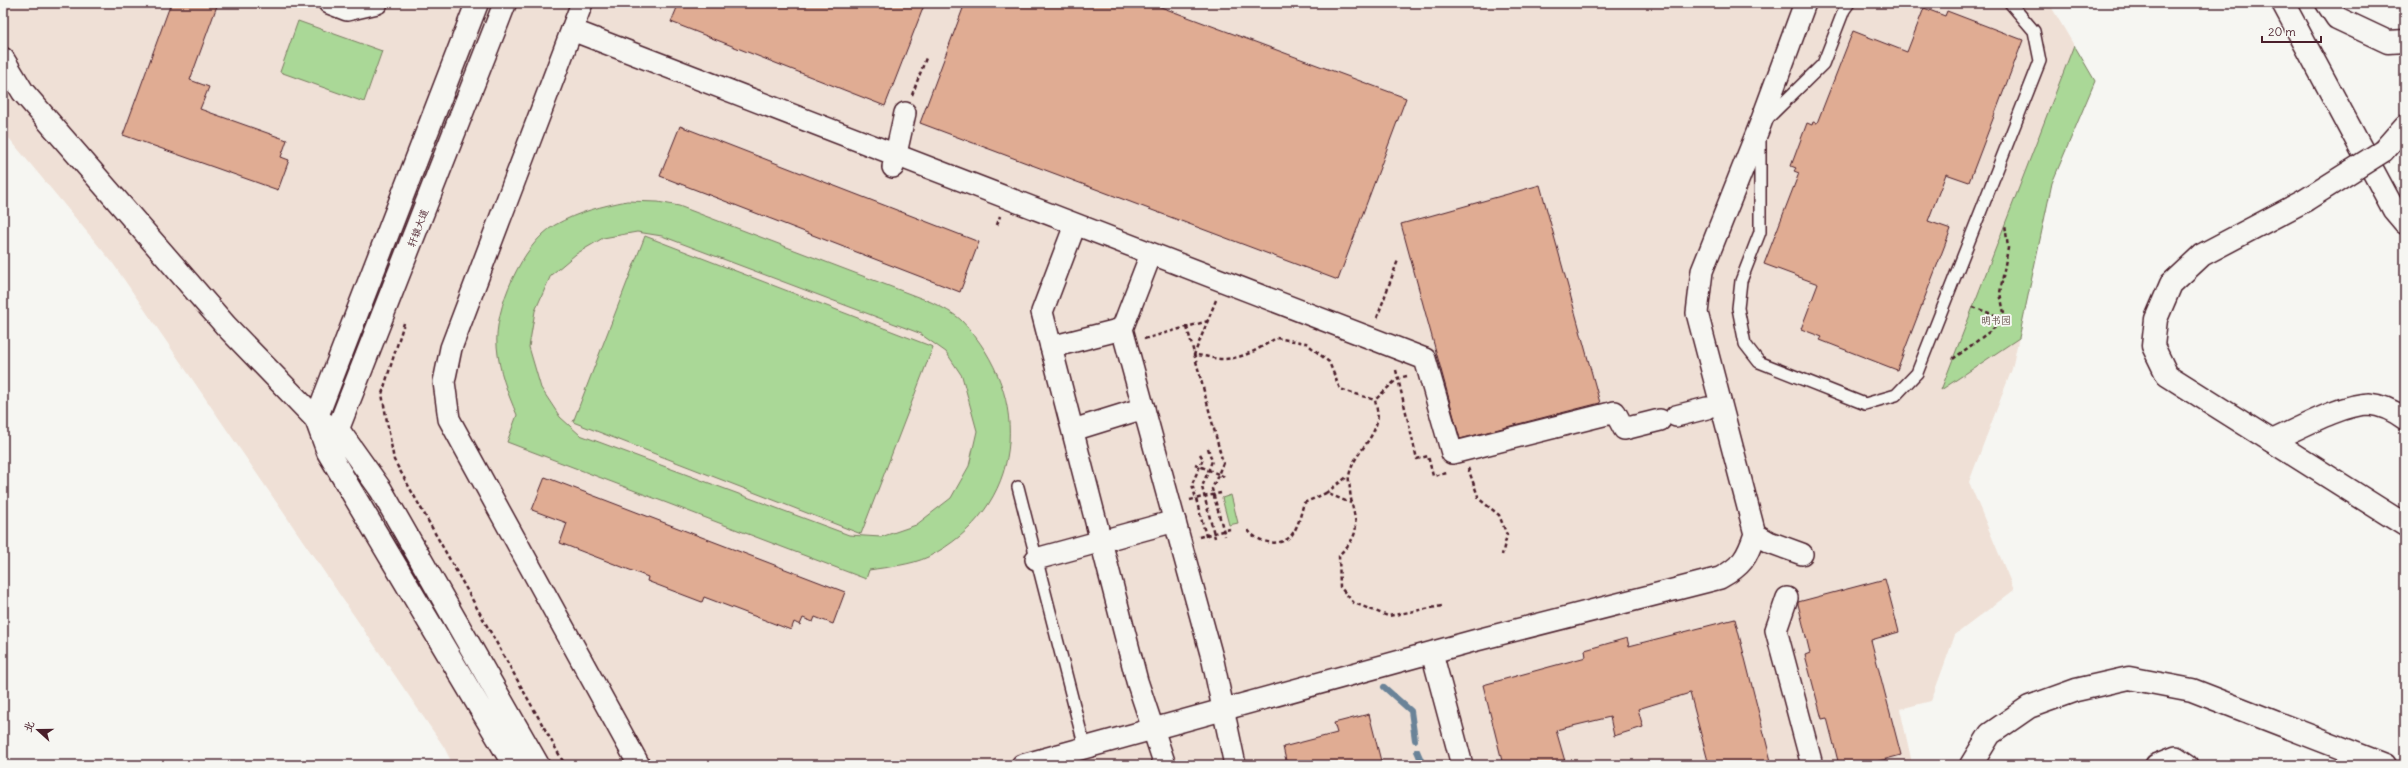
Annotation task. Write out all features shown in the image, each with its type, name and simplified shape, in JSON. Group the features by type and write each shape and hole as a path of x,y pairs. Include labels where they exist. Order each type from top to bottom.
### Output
{"street":[{"path":"329,3 347,10 378,3"},
{"path":"477,3 316,419 328,452 514,765"},
{"name":"轩辕大道","path":"328,452 339,431 505,3"},
{"path":"582,3 451,348 444,382 449,419 640,765"},
{"path":"1022,765 1473,641 1720,578 1735,570 1748,555 1755,534 1697,313 1702,271 1760,125 1805,3"},
{"path":"2283,3 2394,210 2405,224"},
{"path":"2327,3 2337,18 2388,42 2405,41"},
{"path":"572,30 894,161 1075,225 1222,283 1425,359 1452,454 1615,412 1624,429 1707,408"},
{"path":"3,59 23,92 226,326 316,419 339,431 382,490 538,765"},
{"path":"894,161 905,113"},
{"path":"2383,151 2405,126"},
{"path":"2405,138 2304,201 2202,255 2171,284 2156,319 2153,346 2167,375 2405,525"},
{"path":"1075,225 1042,312 1137,681 1165,765"},
{"path":"1151,254 1124,336 1213,661 1235,765"},
{"path":"1051,347 1124,336"},
{"path":"2271,441 2345,408 2368,404 2389,408 2405,419"},
{"path":"1072,430 1144,408"},
{"path":"1036,559 1175,521"},
{"path":"1755,534 1769,542 1802,554"},
{"path":"1787,598 1776,630 1812,765"},
{"path":"1432,653 1462,765"},
{"path":"1971,765 1990,734 2028,707 2076,690 2129,678 2192,690 2385,765"},
{"path":"2156,765 2176,757 2188,765"}],"lane":[{"path":"1849,3 1844,10 1823,64 1760,125 1760,232 1740,281 1738,308 1746,344 1759,362 1865,404 1896,396 1917,373 2040,61 2034,31 2010,3"},
{"path":"1018,487 1085,748"}],"path":[{"path":"905,113 926,58"},
{"path":"2004,312 2000,293 2008,248 2005,224"},
{"path":"1381,307 1398,260"},
{"path":"1194,355 1222,283"},
{"path":"1973,307 2000,317"},
{"path":"1124,336 1187,327 1208,321"},
{"path":"1953,359 2001,323"},
{"path":"1187,327 1223,462 1212,489 1225,536"},
{"path":"1194,355 1208,354 1221,359 1252,354 1276,338 1306,343 1329,362 1340,390 1375,400"},
{"path":"1375,400 1398,378 1407,376"},
{"path":"1375,400 1378,420 1370,440 1358,453 1349,476 1351,503 1357,523 1350,544 1338,555 1340,588 1354,603 1388,616 1442,606"},
{"path":"1208,448 1212,461 1202,486 1215,538"},
{"path":"1200,454 1203,459 1192,484 1207,540"},
{"path":"1195,464 1225,477"},
{"path":"1467,465 1479,499 1499,515 1507,535 1502,555"},
{"path":"1248,530 1252,535 1267,543 1282,541 1293,533 1304,503 1326,493 1349,476"},
{"path":"1190,500 1221,493"},
{"path":"1326,493 1351,503"},
{"path":"1198,538 1230,530"}],"shaded area":[{"path":"3,3 2049,3 2095,81 2052,183 2012,369 1969,482 2014,590 1955,635 1931,701 1900,709 1912,763 1904,765 453,765 444,747 112,262 3,131"}],"green space":[{"path":"298,21 382,51 364,102 280,72"},
{"name":"明书园","path":"2074,45 2095,81 2052,183 2019,338 1941,390"},
{"path":"627,201 658,202 679,206 931,302 947,310 962,321 985,351 1001,383 1008,416 1008,449 1000,481 984,510 960,536 921,560 892,567 869,570 866,579 507,442 517,415 502,373 498,355 497,331 505,296 512,279 521,262 532,247 543,234 555,225 581,213 599,207","holes":["637,232 662,236 919,333 946,352 962,376 977,431 969,466 951,498 916,525 881,537 849,535 580,435 560,417 541,388 529,347 535,311 551,275 576,254 603,238"]},
{"path":"645,236 933,347 861,534 573,422"},
{"path":"1231,495 1238,523 1229,525 1222,498"}],"building":[{"path":"171,3 218,3 190,80 209,87 200,109 287,140 281,157 289,160 278,190 123,135"},
{"path":"679,3 925,3 885,106 671,22"},
{"path":"965,3 1150,3 1406,98 1338,280 920,123"},
{"path":"1924,8 1945,16 1947,11 2023,40 1969,182 1946,174 1928,221 1951,229 1897,370 1820,340 1822,337 1801,329 1818,284 1764,264 1799,173 1794,171 1796,168 1791,166 1807,123 1812,125 1813,122 1817,123 1853,31 1907,52"},
{"path":"680,126 979,242 960,292 660,176"},
{"path":"1540,185 1600,403 1460,439 1401,224"},
{"path":"545,477 845,592 833,624 815,617 813,622 803,618 800,625 794,622 791,630 704,597 702,602 647,581 648,577 560,543 567,523 532,510"},
{"path":"1885,579 1899,632 1871,640 1901,755 1864,765 1839,765 1827,718 1822,719 1805,655 1810,653 1798,602"},
{"path":"1735,619 1772,765 1709,765 1690,693 1638,709 1643,727 1614,736 1610,717 1556,730 1566,765 1503,765 1483,685 1586,657 1585,650 1627,638 1629,646"},
{"path":"1369,714 1382,765 1287,765 1283,747 1337,733 1334,723"}],"waterway":[{"path":"1384,687 1411,711 1415,740"},
{"path":"1417,751 1423,765"}]}
